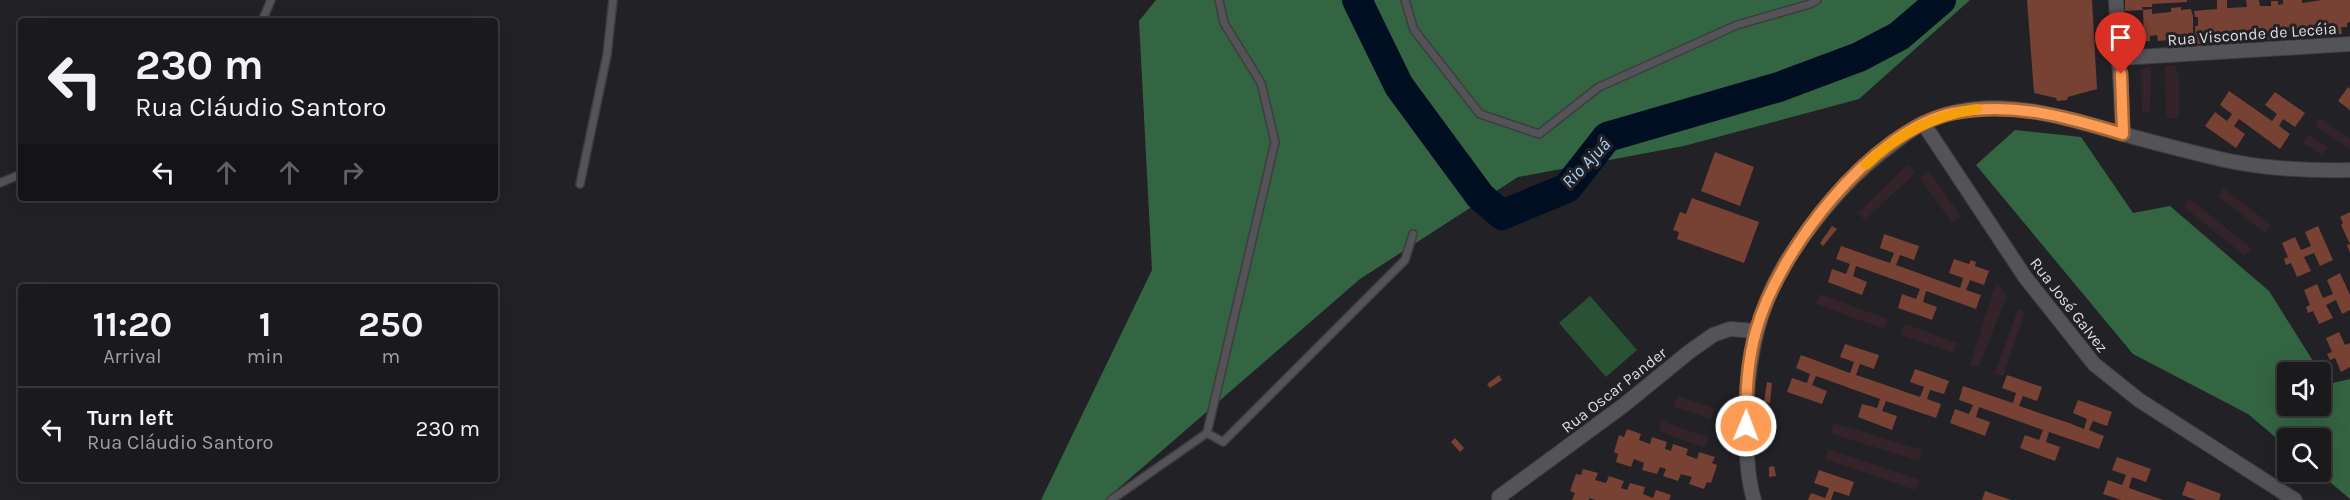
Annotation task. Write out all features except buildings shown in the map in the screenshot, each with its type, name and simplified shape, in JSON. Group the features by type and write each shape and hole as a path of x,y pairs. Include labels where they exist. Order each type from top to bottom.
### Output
{"street":[{"path":"2116,0 2123,134"},
{"name":"Rua Visconde de Lecéia","path":"2120,58 2350,44"},
{"path":"1754,500 1747,467 1747,381 1756,331 1782,268 1804,233 1872,159 1923,123 1952,113 2003,107 2055,115 2221,159 2274,169 2350,170"},
{"name":"Rua José Galvez","path":"1923,123 2025,277 2094,364 2139,400 2295,500"},
{"name":"Rua Oscar Pander","path":"1499,497 1624,405 1713,335 1730,328 1756,331"}],"lane":[{"path":"263,18 271,0"},
{"path":"580,184 607,55 613,0"},
{"path":"1111,500 1207,433 1275,142 1260,83 1224,23 1219,0"},
{"path":"1405,0 1414,30 1479,114 1539,134 1599,87 1737,25 1817,0"},
{"path":"0,183 18,175"},
{"path":"1207,433 1223,442 1405,260 1413,234"}],"shaded area":[{"path":"2151,66 2150,112 2142,114 2141,70"},
{"path":"2165,66 2176,66 2176,73 2179,73 2179,118 2166,118"},
{"path":"2319,118 2350,139 2350,149 2315,126"},
{"path":"2308,135 2328,147 2323,156 2303,143"},
{"path":"1907,165 1915,173 1865,220 1858,213"},
{"path":"1929,172 1961,216 1952,223 1920,178"},
{"path":"2223,188 2271,225 2265,233 2219,197"},
{"path":"2189,198 2251,248 2245,256 2185,208"},
{"path":"1996,282 2007,295 1979,366 1970,365"},
{"path":"1820,294 1887,319 1884,329 1816,304"},
{"path":"2018,309 2025,312 2003,376 1994,374"},
{"path":"1905,324 1957,343 1953,353 1901,335"},
{"path":"1678,396 1714,408 1711,419 1674,407"},
{"path":"1662,421 1709,438 1705,448 1659,431"},
{"path":"1834,423 1922,450 1919,461 1830,433"},
{"path":"1828,449 1919,480 1915,490 1825,459"}],"green space":[{"path":"1156,0 1970,0 1859,99 1684,146 1518,177 1360,279 1105,500 1041,500 1152,270 1139,21"},
{"path":"2015,130 2081,137 2133,213 2170,206 2269,291 2314,362 2277,362 2277,416 2331,416 2331,383 2350,379 2350,499 2330,482 2331,428 2277,428 2277,439 2248,414 2133,354 1976,165"},
{"path":"1590,296 1637,350 1606,377 1559,323"}],"waterway":[{"name":"Rio Ajuá","path":"1357,0 1399,86 1480,196 1502,215 1567,188 1607,137 1779,87 1859,57 1899,36 1941,0"}],"slow traffic":[{"path":"1866,165 1923,123 1952,113 1977,109"}],"route":[{"path":"1746,426 1747,381 1756,331 1782,268 1804,233 1846,184 1872,159 1923,123 1952,113 2003,107 2055,115 2123,134 2121,74"}]}
